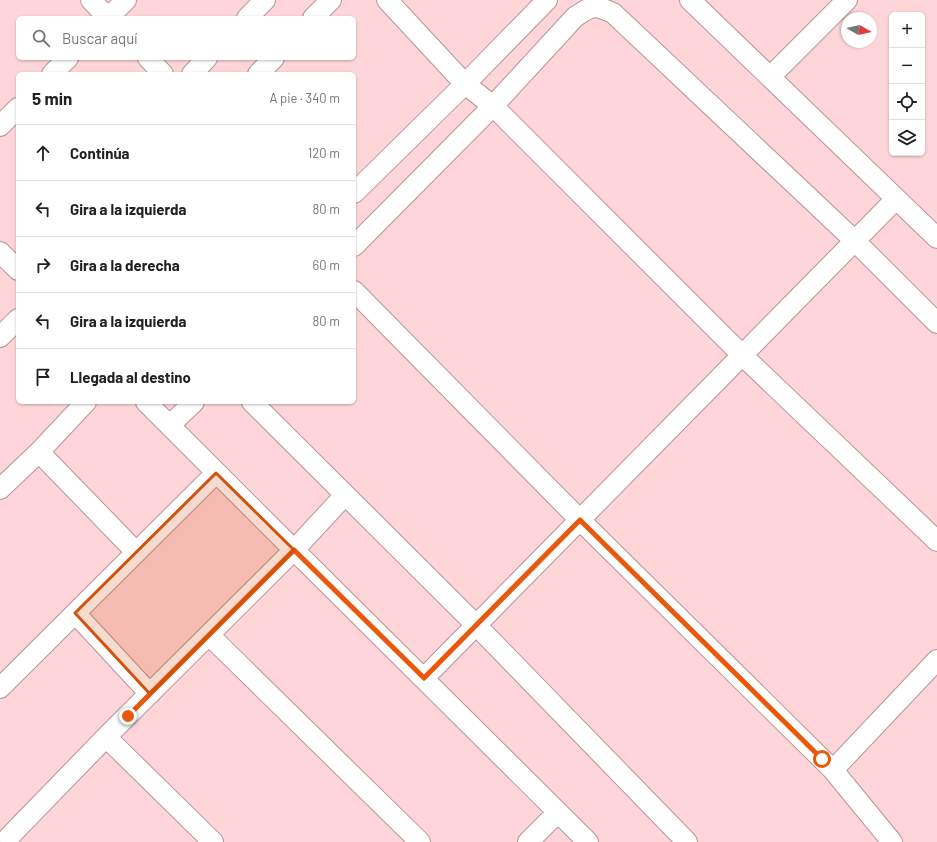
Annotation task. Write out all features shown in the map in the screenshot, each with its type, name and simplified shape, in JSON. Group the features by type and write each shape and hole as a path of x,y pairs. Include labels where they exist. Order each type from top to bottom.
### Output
{"street":[{"path":"91,0 106,16"},
{"path":"110,16 126,0"},
{"path":"249,16 265,0"},
{"path":"315,16 330,0"},
{"path":"387,0 465,84 493,106 742,355 937,541"},
{"path":"356,191 465,84 547,0"},
{"path":"770,77 847,0"},
{"path":"693,1 937,238"},
{"path":"356,244 493,106 575,18 590,7 602,4 855,241 937,323"},
{"path":"54,72 66,60"},
{"path":"150,60 161,72"},
{"path":"194,72 206,60"},
{"path":"260,72 272,60"},
{"path":"0,126 16,110"},
{"path":"424,678 896,199"},
{"path":"356,293 580,520 832,770 892,842"},
{"path":"0,337 16,321"},
{"path":"0,489 39,452 84,404"},
{"path":"148,404 588,842"},
{"path":"170,425 192,404"},
{"path":"254,404 476,625 687,842"},
{"path":"39,452 136,552"},
{"path":"2,682 216,473"},
{"path":"8,836 294,550 345,495"},
{"path":"74,613 150,694"},
{"path":"209,635 420,842"},
{"path":"832,770 937,660"},
{"path":"106,737 213,842"},
{"path":"528,842 558,812"}],"highlighted area":[{"path":"216,473 294,550 150,694 75,613"}],"route":[{"path":"128,716 294,550 424,678 580,520 822,759"}]}
